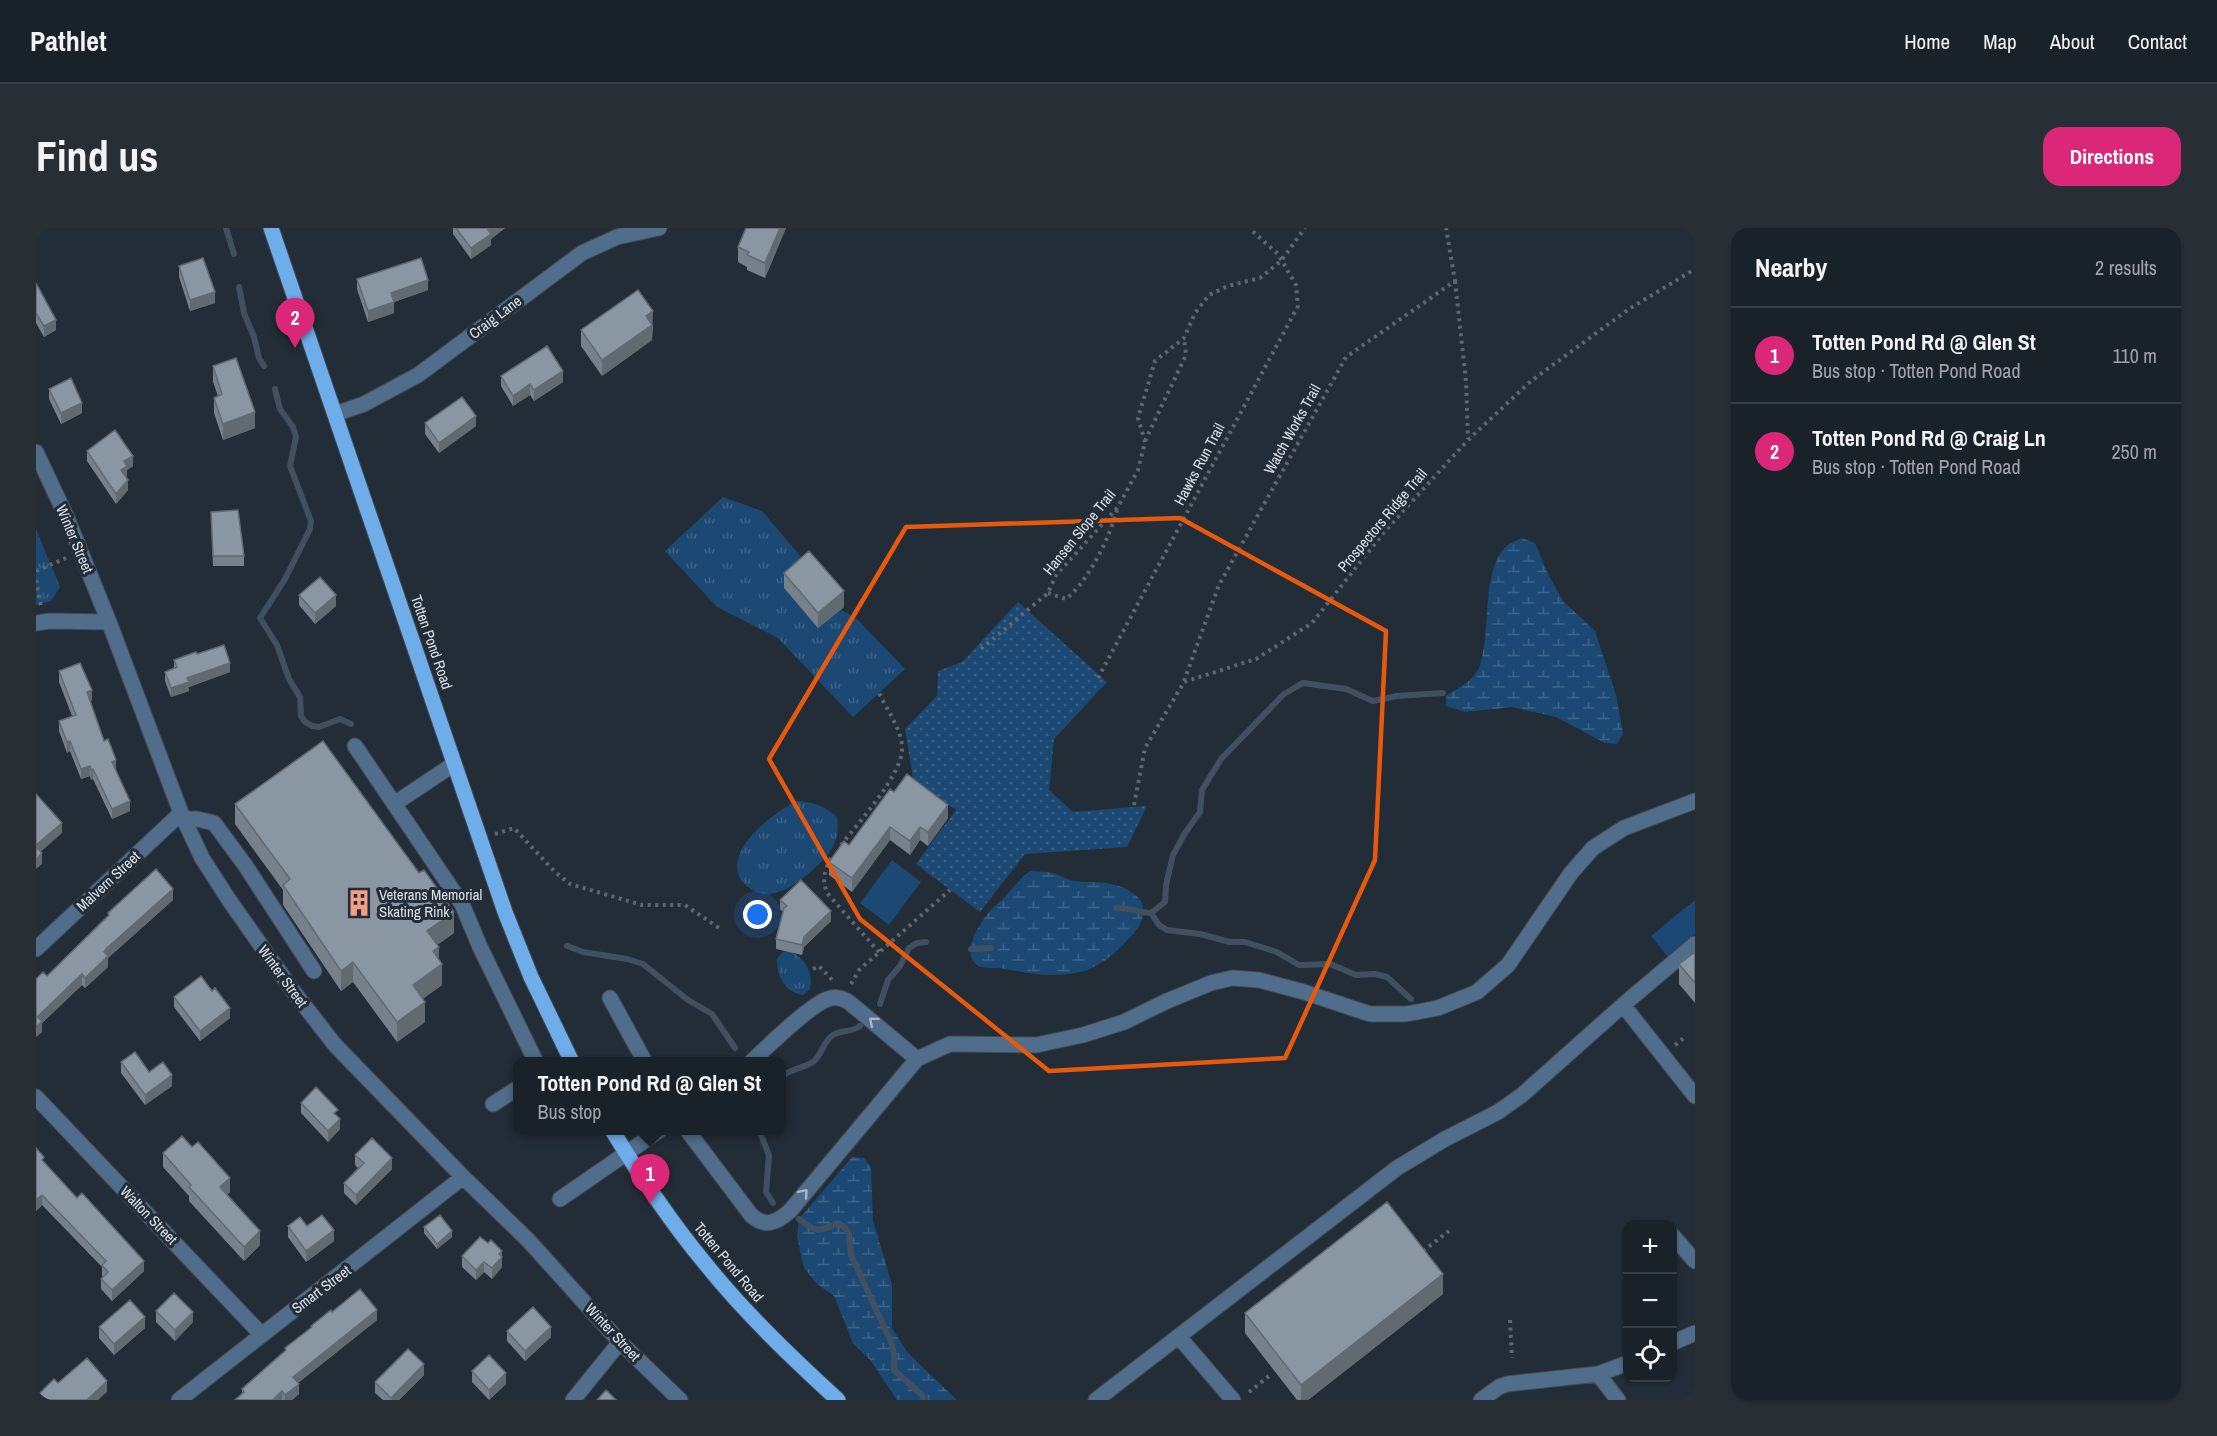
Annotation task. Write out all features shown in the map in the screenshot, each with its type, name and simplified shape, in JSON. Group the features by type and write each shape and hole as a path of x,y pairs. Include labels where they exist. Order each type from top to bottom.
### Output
{"main road":[{"name":"Totten Pond Road","path":"271,228 518,945 542,1002 570,1057"},
{"name":"Totten Pond Road","path":"615,1135 667,1214 715,1276 771,1336 838,1400"}],"street":[{"name":"Craig Lane","path":"334,414 364,404 418,375 582,253 617,237 659,228"},
{"name":"Winter Street","path":"36,452 81,552 183,816 202,858 224,892 293,991 335,1045 463,1177 528,1240 620,1342 680,1400"},
{"path":"40,623 109,622"},
{"path":"355,746 466,911 480,948 534,1057"},
{"path":"394,804 454,764"},
{"path":"690,1135 747,1210 759,1221 772,1223 789,1211 917,1059 950,1044 1036,1045 1083,1035 1124,1022 1211,983 1232,978 1258,980 1304,992 1370,1014 1406,1014 1438,1008 1477,992 1508,965 1571,873 1593,848 1624,828 1695,801"},
{"path":"183,816 214,823 245,865 314,971"},
{"name":"Malvern Street","path":"36,949 183,816"},
{"path":"1095,1400 1397,1168 1456,1133 1498,1112 1522,1095 1695,944"},
{"path":"610,998 642,1057"},
{"path":"757,1057 819,1004 834,998 845,1000 855,1007 917,1059"},
{"path":"1623,1005 1695,1096"},
{"path":"492,1104 513,1091"},
{"name":"Walton Street","path":"36,1097 261,1334"},
{"path":"560,1200 654,1135"},
{"name":"Smart Street","path":"179,1400 463,1177"},
{"path":"1677,1241 1695,1261"},
{"path":"1677,1341 1695,1333"},
{"path":"1179,1336 1233,1400"},
{"path":"573,1400 620,1342"},
{"path":"1481,1400 1507,1384 1599,1374 1623,1365"},
{"path":"1599,1374 1618,1400"}],"path":[{"name":"Hansen Slope Trail","path":"981,649 1048,593 1056,575 1118,507 1138,470 1144,442 1138,418 1155,361 1184,338 1195,313 1209,295 1228,286 1260,278 1281,261 1305,228"},
{"path":"1446,228 1455,281 1466,381 1468,440"},
{"name":"Hawks Run Trail","path":"1098,678 1298,306 1296,285 1278,254 1251,230"},
{"name":"Prospectors Ridge Trail","path":"1184,682 1256,659 1312,623 1385,531 1468,440 1531,381 1629,309 1695,269"},
{"name":"Watch Works Trail","path":"1184,682 1219,585 1346,357 1455,281"},
{"path":"1144,442 1186,355 1184,338"},
{"path":"1048,593 1066,599 1073,593 1111,532 1118,507"},
{"path":"36,571 81,552"},
{"path":"36,580 40,623"},
{"path":"1134,806 1145,748 1184,682"},
{"path":"879,693 900,735 901,759 891,779 830,861 824,872 823,883 827,893 879,952"},
{"path":"480,839 514,828 555,872 570,884 642,905 685,905 722,930"},
{"path":"848,990 859,970 950,890"},
{"path":"813,969 819,966 840,985"},
{"path":"1672,1047 1685,1037"},
{"path":"1423,1251 1449,1231"},
{"path":"1510,1320 1512,1358"},
{"path":"1249,1392 1269,1376"}],"highlighted area":[{"path":"1180,518 1386,631 1375,860 1285,1058 1049,1071 860,919 769,759 906,527"}],"green space":[{"path":"723,497 762,511 844,607 841,610 855,617 905,669 853,717 778,638 717,607 665,551"},
{"path":"36,529 60,587 51,601 36,605"},
{"path":"1522,538 1535,543 1547,572 1563,601 1595,631 1616,695 1623,733 1617,744 1605,743 1556,717 1512,707 1465,712 1446,706 1446,696 1468,682 1479,668 1485,640 1488,595 1495,566 1500,553 1509,544"},
{"path":"1018,602 1107,682 1054,739 1049,790 1073,812 1147,806 1127,847 1025,854 980,912 916,864 956,810 913,778 905,729 937,696 938,671 962,662"},
{"path":"797,801 819,805 837,817 838,825 834,844 823,861 794,885 775,893 757,892 746,885 739,876 737,867 743,847 768,820"},
{"path":"892,860 921,882 889,925 860,903"},
{"path":"1030,871 1050,872 1079,882 1105,883 1125,888 1142,904 1143,918 1123,945 1094,967 1077,973 1046,975 1001,968 985,968 978,965 972,957 971,950 974,935 993,908"},
{"path":"1695,900 1695,934 1667,956 1651,936"},
{"path":"787,951 803,960 809,971 810,989 803,995 786,987 780,977 777,959"},
{"path":"852,1157 864,1158 871,1168 873,1220 892,1285 892,1328 907,1352 957,1400 897,1400 871,1361 853,1343 834,1296 817,1284 804,1268 797,1237 799,1219"}],"building":[{"path":"456,228 491,228 488,230 491,234 471,248"},
{"path":"746,228 780,228 765,263 747,255 749,252 738,247"},
{"path":"203,258 215,292 190,300 179,266"},
{"path":"421,258 428,280 391,293 394,302 368,311 357,279"},
{"path":"36,283 56,320 44,326 36,313"},
{"path":"638,290 653,311 646,316 652,325 602,360 581,330"},
{"path":"547,346 563,371 534,390 530,384 513,396 501,376"},
{"path":"236,358 255,412 223,424 214,398 222,394 213,366"},
{"path":"71,378 82,403 61,413 49,389"},
{"path":"462,397 476,416 439,443 425,423"},
{"path":"115,430 133,456 124,461 127,466 121,470 128,480 116,494 87,451"},
{"path":"238,510 244,556 213,556 211,512"},
{"path":"809,551 844,591 818,613 784,573"},
{"path":"320,577 336,595 315,613 299,595"},
{"path":"224,645 230,663 187,678 189,682 171,688 165,672 177,667 174,660"},
{"path":"80,663 92,690 87,692 104,741 108,739 116,760 112,762 130,801 112,809 93,769 91,770 90,766 81,769 59,721 76,715 59,671"},
{"name":"Veterans Memorial Skating Rink","path":"323,741 419,873 424,870 454,912 427,931 439,947 433,951 442,964 413,985 425,1002 397,1022 353,962 341,971 283,885 290,879 235,804"},
{"path":"907,774 948,805 928,832 920,827 910,841 890,827 852,878 829,862 844,841 849,845 890,789 894,792"},
{"path":"36,794 62,823 36,845"},
{"path":"36,847 42,853 36,859"},
{"path":"156,869 173,889 106,949 104,952 108,956 85,978 82,974 37,1017 42,1021 36,1027 36,979 43,972 47,976 109,915 108,913"},
{"path":"801,880 831,911 804,937 802,945 776,939 784,908 787,906 780,900"},
{"path":"1695,952 1695,983 1679,964"},
{"path":"201,976 212,991 215,988 230,1008 200,1031 174,997"},
{"path":"135,1052 149,1072 163,1062 172,1075 145,1095 121,1062"},
{"path":"316,1087 338,1110 334,1113 340,1119 328,1131 301,1103"},
{"path":"182,1136 192,1147 198,1142 230,1178 220,1187 260,1231 244,1247 189,1187 191,1185 163,1153"},
{"path":"372,1138 392,1158 356,1195 344,1183 364,1163 355,1155"},
{"path":"36,1148 44,1157 42,1160 77,1198 82,1193 144,1261 112,1290 101,1279 108,1272 102,1265 106,1261 42,1195 36,1200"},
{"path":"1387,1202 1443,1274 1301,1385 1245,1313"},
{"path":"322,1215 334,1230 306,1251 288,1226 300,1217 307,1226"},
{"path":"440,1215 452,1231 437,1244 424,1227"},
{"path":"480,1237 488,1243 491,1240 502,1251 499,1254 502,1257 492,1268 484,1262 476,1270 462,1256"},
{"path":"360,1289 377,1310 293,1377 299,1384 285,1395 282,1391 273,1400 235,1400 244,1392 242,1389 286,1350 285,1348"},
{"path":"174,1293 193,1312 175,1330 156,1311"},
{"path":"130,1300 145,1317 114,1344 99,1327"},
{"path":"533,1307 551,1327 525,1351 507,1331"},
{"path":"408,1349 424,1364 391,1398 375,1382"},
{"path":"489,1355 506,1373 489,1390 472,1371"},
{"path":"87,1358 107,1381 87,1400 43,1400 38,1395 54,1379 58,1383"},
{"path":"606,1390 616,1400 597,1400"}],"waterway":[{"path":"226,228 234,254"},
{"path":"239,287 244,313 254,337 259,358 264,366"},
{"path":"275,389 280,409 293,427 296,437 290,466 311,521 310,529 285,579 260,618 277,645 289,679 300,697 301,716 305,722 319,727 340,719 351,724"},
{"path":"1116,908 1151,913 1165,902 1166,885 1173,855 1200,812 1202,790 1221,759 1284,694 1303,683 1346,689 1373,701 1397,696 1443,693"},
{"path":"1151,913 1159,925 1167,930 1200,934 1230,942 1245,942 1277,952 1299,965 1330,964 1356,975 1375,974 1387,977 1411,999"},
{"path":"880,1004 888,980 900,966 909,948 917,943 926,942"},
{"path":"567,946 583,952 643,964 688,1000 712,1014 735,1048"},
{"path":"971,949 991,948"},
{"path":"786,1074 813,1062 833,1035 860,1026"},
{"path":"761,1135 769,1155 766,1192 773,1203"},
{"path":"799,1219 817,1230 838,1223 845,1228 849,1234 851,1255 891,1342 894,1370 922,1395 923,1400"}],"place":[{"name":"Totten Pond Rd @ Craig Ln","path":"295,348"},
{"name":"Veterans Memorial Skating Rink","path":"359,903"},
{"name":"Totten Pond Rd @ Glen St","path":"650,1204"}]}
